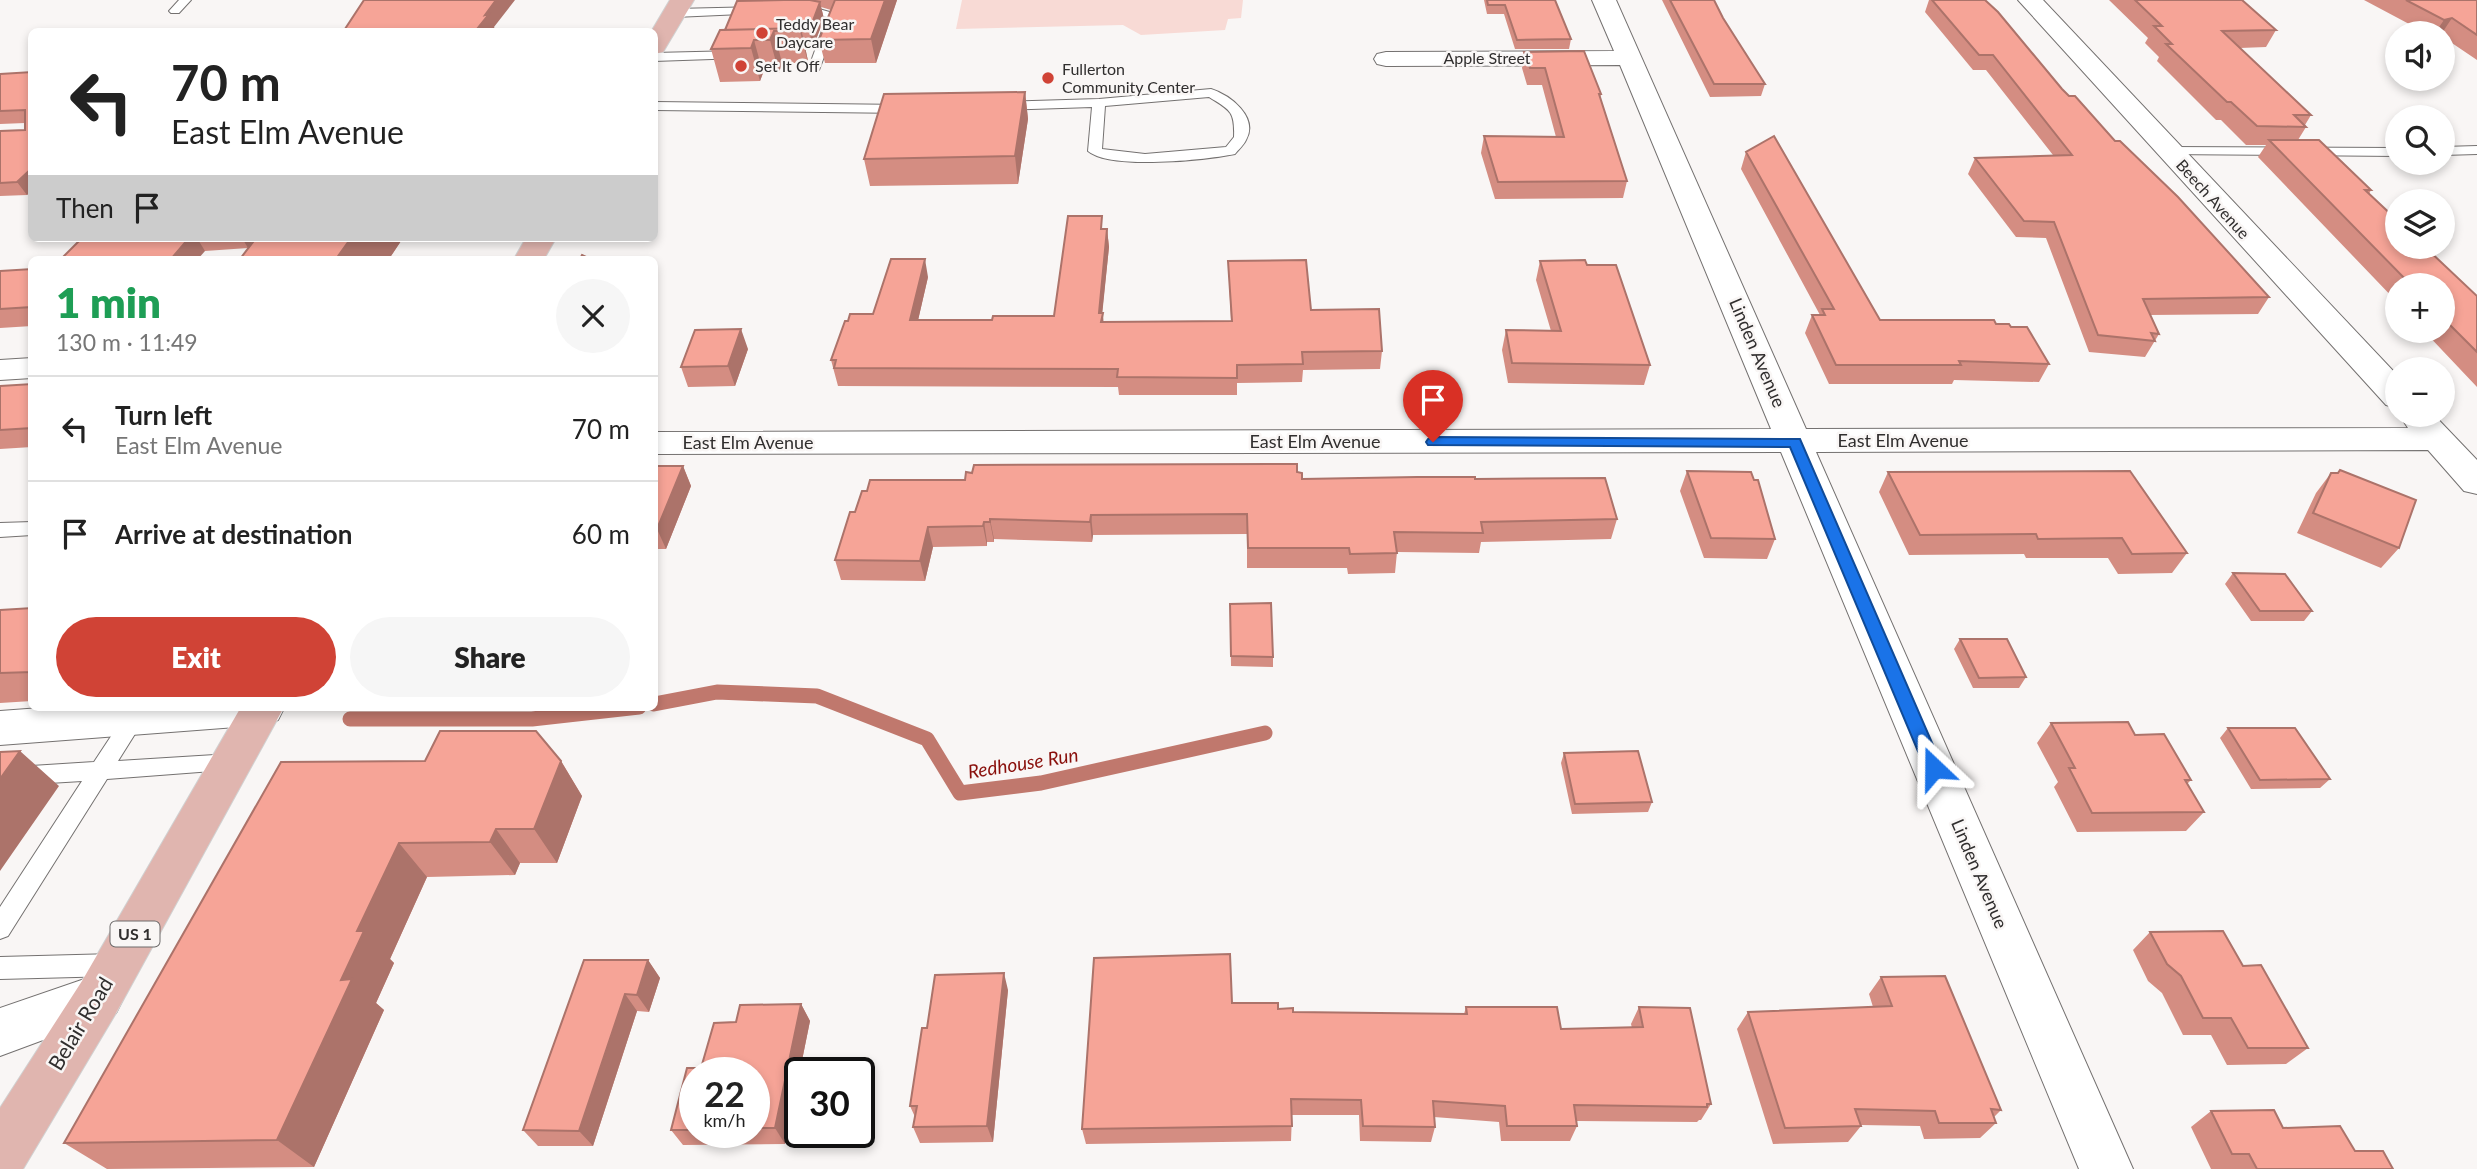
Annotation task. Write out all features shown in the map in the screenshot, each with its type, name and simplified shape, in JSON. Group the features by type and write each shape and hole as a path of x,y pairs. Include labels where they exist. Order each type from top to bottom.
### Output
{"main road":[{"path":"658,40 679,6"},
{"name":"Belair Road","path":"0,1156 108,981 261,711"}],"street":[{"name":"Linden Avenue","path":"1604,0 2106,1169"},
{"name":"Beech Avenue","path":"2030,0 2385,383"},
{"name":"Apple Street","path":"1386,58 1630,58"},
{"path":"0,370 28,368"},
{"name":"East Elm Avenue","path":"658,443 1795,442 2426,427"},
{"path":"2426,427 2477,482"},
{"path":"0,728 216,711"},
{"path":"0,1032 108,981"}],"lane":[{"path":"175,11 185,0"},
{"path":"679,6 771,11"},
{"path":"784,10 812,10 834,15 817,61 806,54"},
{"path":"658,57 751,55"},
{"path":"990,106 1099,103 1211,93 1220,96 1235,108 1241,120 1241,138 1230,151 1128,158 1110,156 1095,151 1099,103"},
{"path":"658,106 922,108"},
{"path":"2455,151 2477,150"},
{"path":"2169,151 2385,152"},
{"path":"0,530 28,528"},
{"path":"0,928 134,718"},
{"path":"0,777 231,763"},
{"path":"0,968 108,981"}],"shaded area":[{"path":"962,0 1243,0 1241,18 1228,19 1225,30 1141,35 1123,25 956,29"}],"building":[{"path":"364,0 496,0 478,28 346,28"},
{"path":"835,0 885,0 871,39 819,40"},
{"path":"1487,0 1555,0 1571,39 1517,40 1505,5 1488,5"},
{"path":"1670,0 1714,0 1765,84 1714,84"},
{"path":"1932,0 1985,0 2062,89 2069,96 2075,96 2115,141 2120,141 2178,197 2269,297 2143,299 2159,334 2151,333 2155,341 2098,335 2054,222 2024,221 1975,158 2072,155 1993,55 1979,55"},
{"path":"2135,0 2242,0 2276,30 2222,31 2311,115 2294,115 2306,127 2257,126 2231,102 2227,102 2166,44 2172,44 2154,26 2162,26"},
{"path":"2406,0 2477,0 2477,35 2452,18 2444,20"},
{"path":"737,1 820,2 809,31 801,31 801,28 725,30"},
{"path":"801,28 800,31 774,31 770,40 754,40 751,48 711,49 720,30"},
{"path":"1584,51 1601,94 1627,181 1498,182 1484,136 1564,137 1545,68 1530,68 1524,52"},
{"path":"28,72 28,172 17,182 0,183 0,131 25,130 25,110 0,111 0,74"},
{"path":"1025,92 1015,156 864,159 884,94"},
{"path":"1774,136 1880,320 1994,320 1996,324 2027,327 2049,364 1959,361 1961,365 1836,365 1812,315 1825,315 1822,309 1834,309 1746,152"},
{"path":"2269,140 2319,140 2371,190 2365,190 2385,209 2385,258"},
{"path":"1068,216 1102,216 1101,229 1107,229 1099,313 1103,313 1101,322 1232,321 1228,261 1306,260 1311,310 1379,309 1382,351 1302,352 1303,364 1237,365 1237,378 1117,377 1118,369 834,368 836,360 831,360 845,321 848,321 850,314 873,314 891,259 925,259 910,320 992,320 993,316 1054,316"},
{"path":"78,242 186,242 174,256 64,256"},
{"path":"253,242 348,242 338,256 242,256"},
{"path":"2386,259 2438,259 2453,273 2399,273"},
{"path":"1585,260 1587,265 1616,265 1650,365 1512,363 1506,330 1561,331 1540,261"},
{"path":"28,269 28,307 0,309 0,271"},
{"path":"2455,275 2477,296 2477,352 2455,330"},
{"path":"741,329 728,366 681,367 695,330"},
{"path":"28,384 28,428 0,430 0,386"},
{"path":"1297,464 1297,472 1302,473 1302,479 1605,478 1617,519 1481,522 1483,533 1394,532 1397,553 1350,554 1349,548 1248,548 1247,514 1091,515 1090,522 990,519 990,522 984,522 983,526 928,527 920,561 835,560 850,512 855,512 862,491 867,491 870,480 965,480 966,472 972,473 974,465"},
{"path":"658,466 683,466 658,527"},
{"path":"2340,470 2416,500 2399,548 2313,513 2331,473 2338,473"},
{"path":"1687,471 1751,472 1754,480 1758,480 1775,539 1711,538"},
{"path":"2130,471 2187,553 2132,554 2122,538 2038,539 2036,534 1920,535 1888,472"},
{"path":"2233,573 2285,574 2312,611 2260,611"},
{"path":"1271,603 1273,657 1231,656 1230,604"},
{"path":"28,608 28,672 0,673 0,610"},
{"path":"1960,639 2007,639 2026,677 1979,678"},
{"path":"2128,722 2135,735 2164,734 2191,780 2185,780 2204,812 2092,813 2069,768 2075,768 2051,723"},
{"path":"2228,728 2295,728 2330,779 2260,780"},
{"path":"440,731 536,731 561,761 534,829 496,829 490,842 399,843 357,931 364,931 341,980 352,979 277,1140 64,1143 281,762 425,761"},
{"path":"20,751 0,779 0,752"},
{"path":"1638,751 1652,802 1575,804 1564,753"},
{"path":"2223,931 2243,966 2261,965 2308,1048 2248,1048 2231,1018 2203,1018 2181,976 2167,964 2150,932"},
{"path":"1230,954 1232,1003 1278,1003 1278,1009 1293,1008 1293,1012 1467,1014 1466,1007 1557,1007 1561,1029 1643,1027 1639,1007 1690,1008 1711,1104 1707,1104 1707,1107 1574,1105 1577,1126 1507,1126 1505,1106 1433,1101 1435,1127 1363,1126 1361,1100 1291,1099 1292,1126 1082,1129 1094,958"},
{"path":"584,960 648,960 637,995 625,994 579,1131 523,1130"},
{"path":"1004,973 987,1126 913,1127 917,1106 910,1106 922,1028 927,1028 935,975"},
{"path":"1945,976 2001,1110 1991,1109 1996,1123 1939,1123 1935,1111 1855,1109 1861,1126 1785,1128 1748,1012 1892,1006 1881,977"},
{"path":"801,1004 790,1057 784,1057 784,1085 775,1128 770,1128 770,1057 704,1057 714,1023 736,1022 740,1005"},
{"path":"679,1099 679,1130 671,1130"},
{"path":"2274,1110 2283,1128 2340,1126 2355,1151 2383,1151 2393,1169 2257,1169 2249,1154 2232,1154 2211,1111"}],"waterway":[{"name":"Redhouse Run","path":"658,703 717,692 817,696 927,739 960,793 1041,783 1265,733"},
{"name":"Redhouse Run","path":"350,719 532,719 603,711"}],"place":[{"name":"Teddy Bear Daycare","path":"762,33"},
{"name":"Set It Off","path":"741,66"},
{"name":"Fullerton Community Center","path":"1048,78"}],"route":[{"path":"1433,442 1795,442 1934,768"}]}
